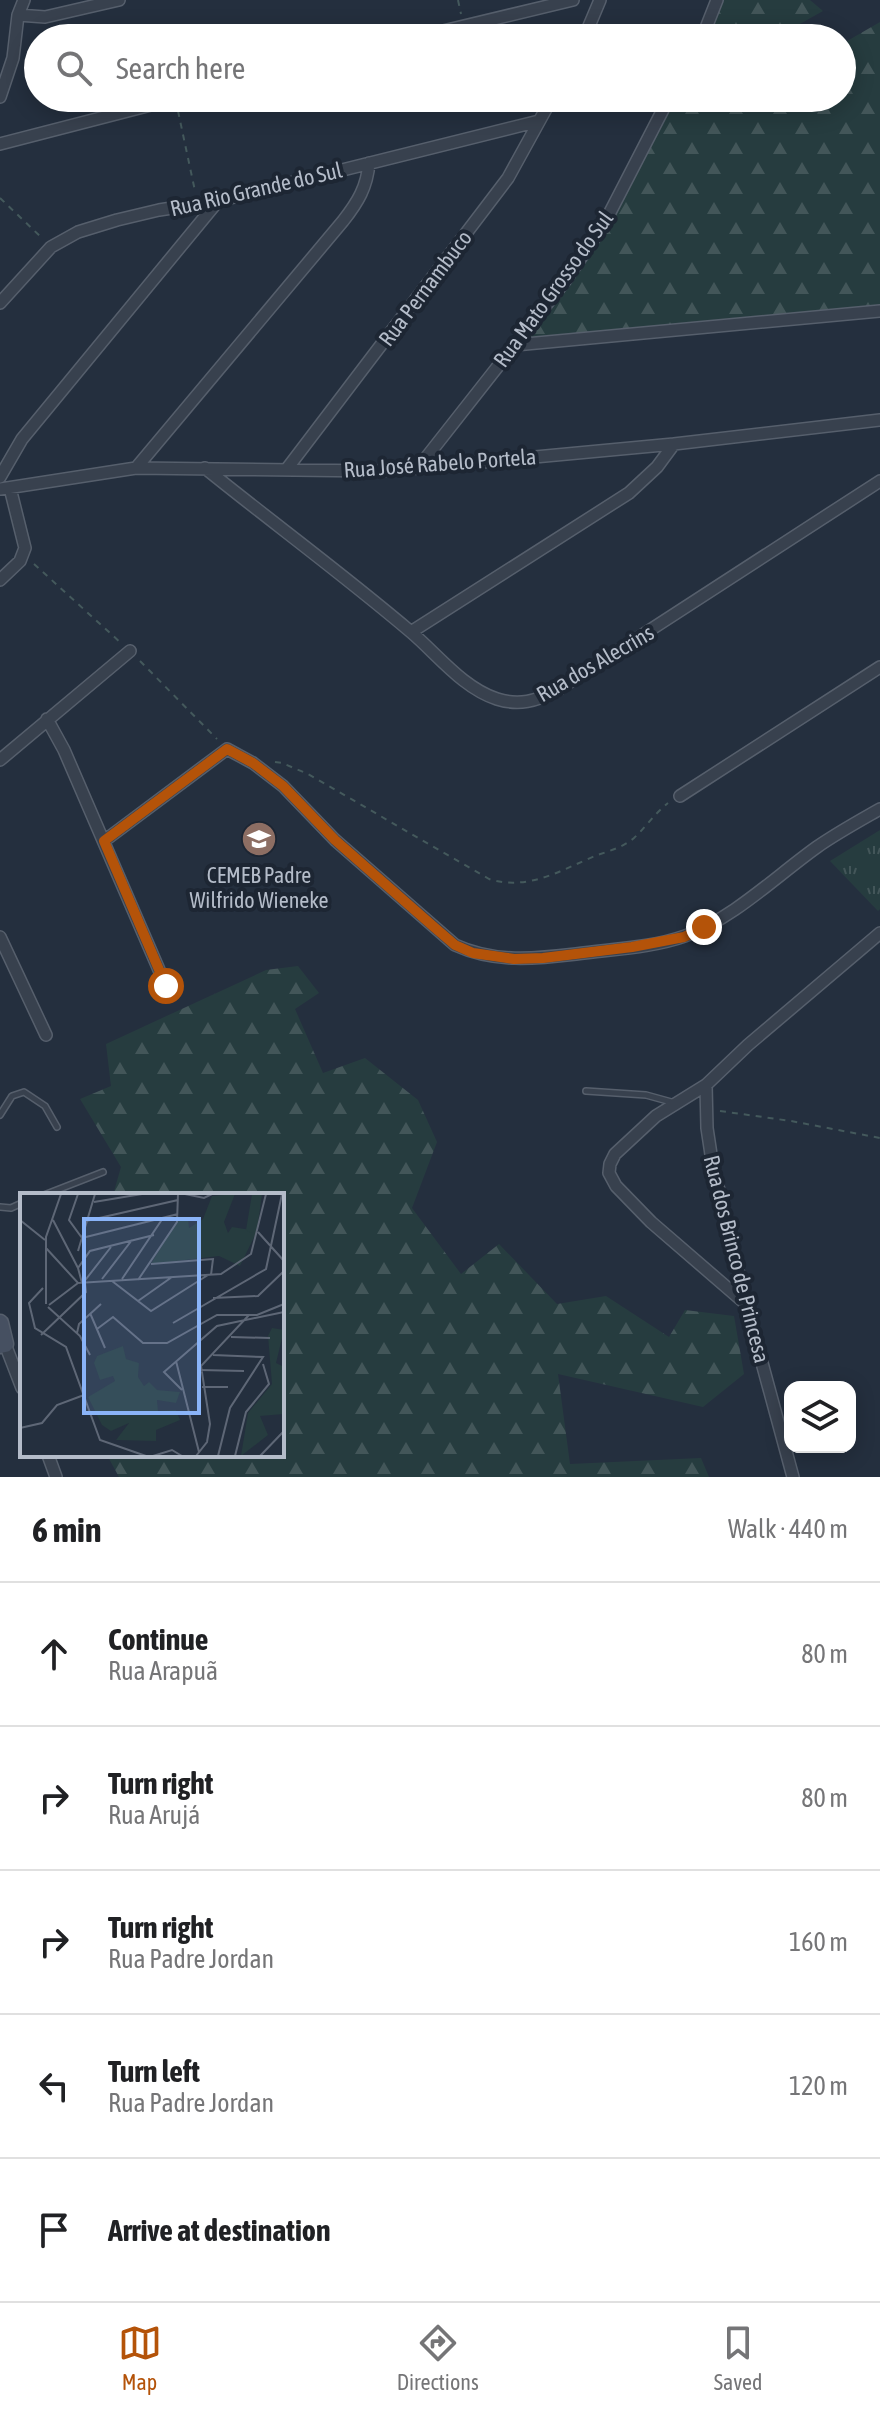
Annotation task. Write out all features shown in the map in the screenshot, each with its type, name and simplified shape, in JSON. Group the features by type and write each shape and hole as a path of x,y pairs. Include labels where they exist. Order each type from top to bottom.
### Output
{"street":[{"path":"0,97 13,58 18,15 24,0"},
{"path":"18,15 45,17 119,0"},
{"path":"468,24 573,0"},
{"path":"590,24 600,0"},
{"path":"708,24 717,0"},
{"path":"0,144 123,112"},
{"name":"Rua Pernambuco","path":"286,470 508,178 544,112"},
{"name":"Rua Mato Grosso do Sul","path":"418,468 565,281 604,224 662,112"},
{"name":"Rua Rio Grande do Sul","path":"0,303 51,247 78,232 117,220 218,201 539,121"},
{"path":"136,468 343,221 363,192 369,163"},
{"path":"0,477 22,439 218,201"},
{"path":"515,345 880,311"},
{"name":"Rua José Rabelo Portela","path":"5,488 136,468 375,471 418,468 674,444 880,420"},
{"path":"411,632 629,493 657,467 674,444"},
{"name":"Rua dos Alecrins","path":"205,468 411,632 464,680 483,693 515,703 539,699 622,650 880,481"},
{"path":"0,580 20,561 25,548 5,488"},
{"path":"0,760 130,651"},
{"path":"680,796 880,667"},
{"path":"47,719 64,750 166,986"},
{"path":"104,841 227,749 253,763 283,786 335,840 455,945 473,953 514,959 543,958 684,937 722,916 818,846 880,809"},
{"path":"746,1304 651,1222 616,1186 609,1167 615,1154 656,1116 706,1085 748,1045 880,933"},
{"path":"0,937 46,1035"},
{"name":"Rua dos Brinco de Princesa","path":"706,1085 708,1144 746,1304 793,1477"},
{"path":"0,1323 2,1344 20,1384"},
{"path":"49,1457 56,1477"}],"lane":[{"path":"586,1091 646,1095 676,1103"},
{"path":"0,1115 12,1096 24,1092 45,1106 57,1127"},
{"path":"49,1193 103,1172"},
{"path":"0,1207 11,1208 20,1204"}],"path":[{"path":"458,0 464,24"},
{"path":"180,112 198,204"},
{"path":"0,198 51,247"},
{"path":"253,763 282,763 308,774 489,879 502,883 542,879 616,849 633,839 666,804 680,796"},
{"path":"707,1109 880,1138"}],"green space":[{"path":"722,0 810,0 823,11 800,24 709,24"},
{"path":"880,22 880,311 515,345 559,289 632,172 662,112 856,112 856,36"},
{"path":"880,830 880,909 878,911 830,861"},
{"path":"298,966 319,993 295,1009 323,1073 365,1058 418,1100 437,1142 412,1208 461,1274 499,1244 557,1304 606,1296 669,1337 685,1310 734,1316 744,1374 703,1407 558,1374 570,1464 701,1458 709,1477 119,1477 108,1457 284,1457 284,1193 114,1193 121,1167 80,1099 111,1086 106,1044 266,970"}],"place":[{"name":"CEMEB Padre Wilfrido Wieneke","path":"259,839"}],"route":[{"path":"166,986 104,841 227,749 253,763 283,786 335,840 455,945 473,953 514,959 543,958 684,937 704,927"}]}
